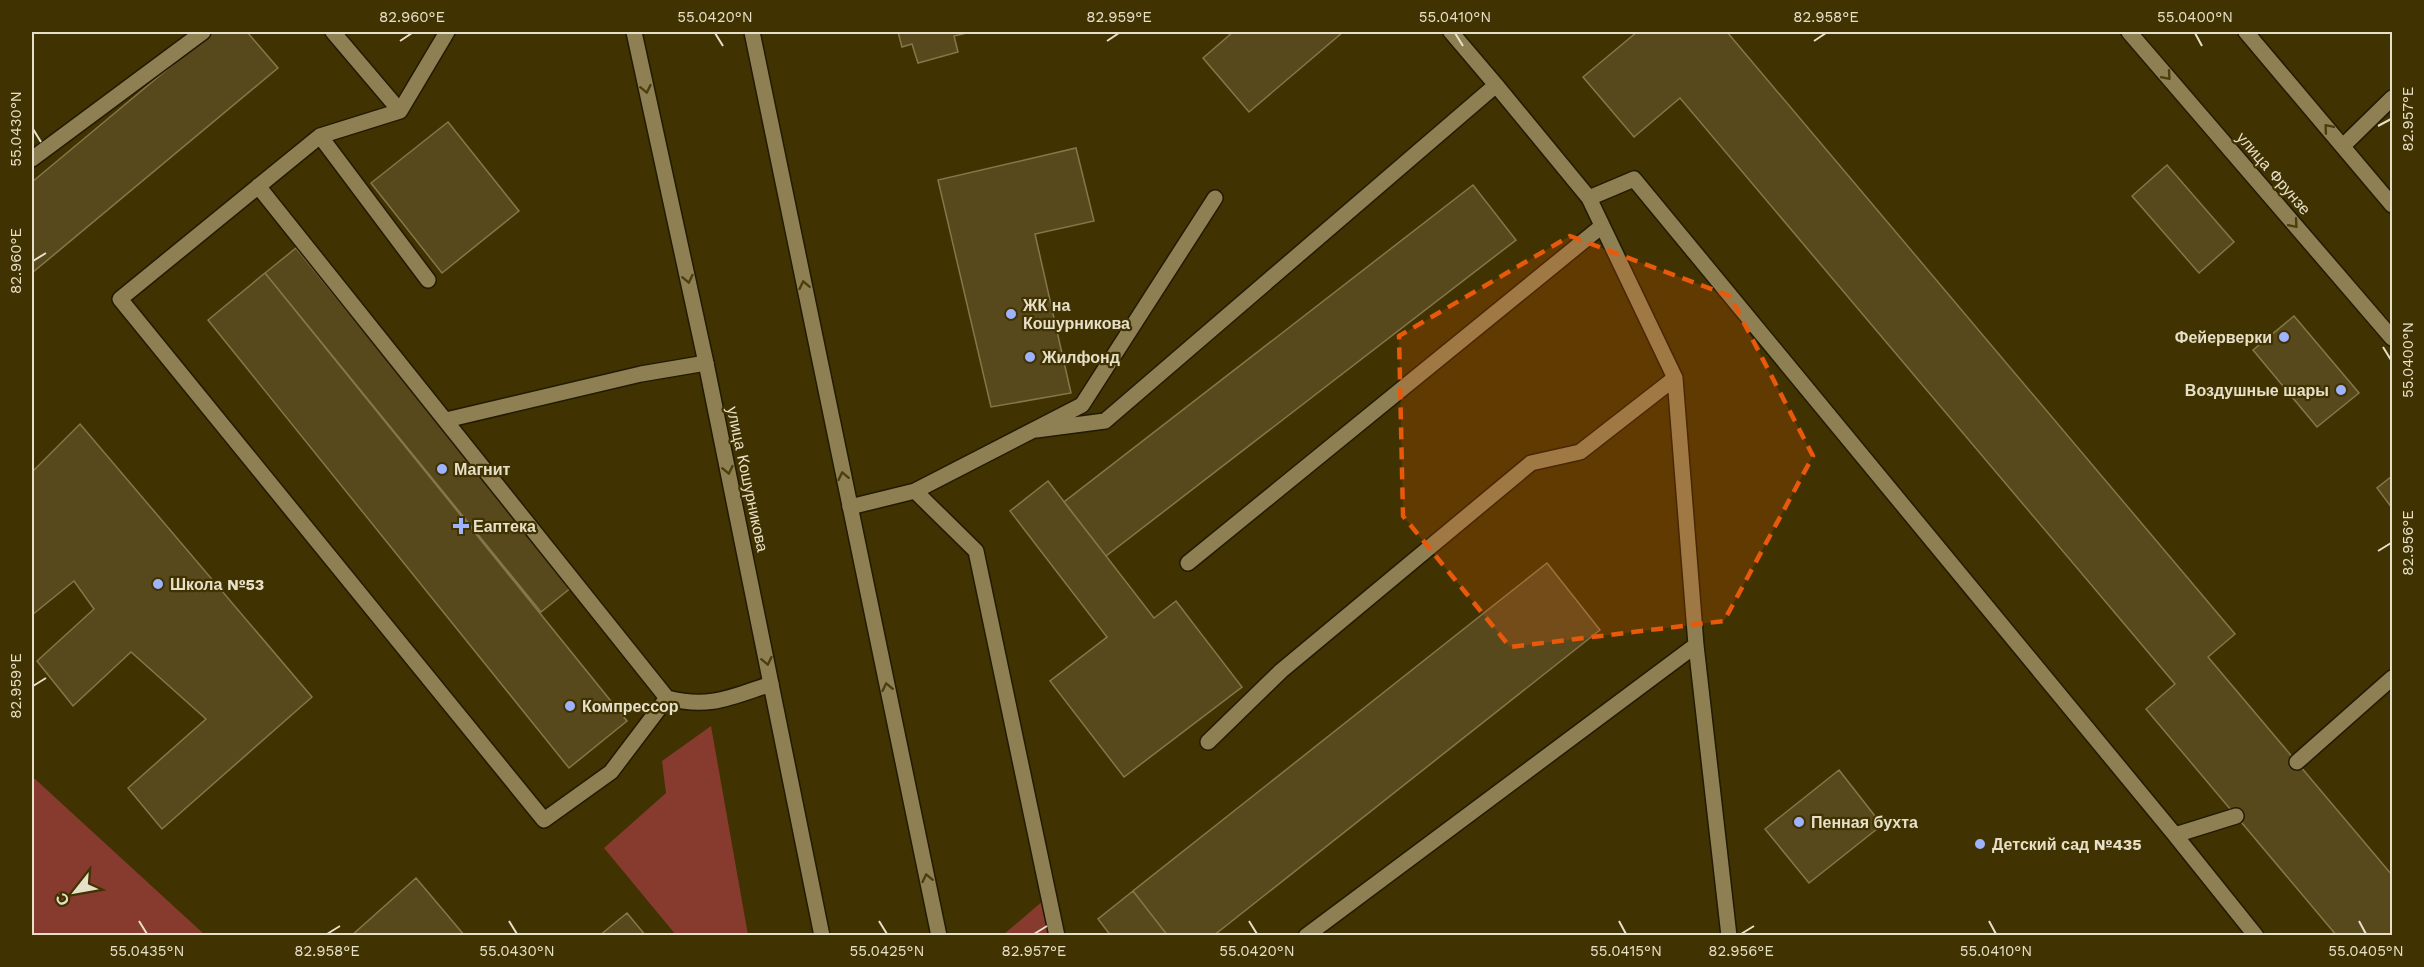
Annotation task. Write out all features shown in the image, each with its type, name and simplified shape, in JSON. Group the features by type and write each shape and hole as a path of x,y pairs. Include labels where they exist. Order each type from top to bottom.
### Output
{"main road":[{"path":"32,159 203,32"},
{"path":"333,32 400,111"},
{"path":"447,32 400,111 320,136 120,299 544,820 611,772 668,698"},
{"name":"улица Кошурникова","path":"634,32 706,363 822,936"},
{"path":"752,32 939,936"},
{"path":"1450,32 1589,198 1675,378 1696,645 1729,936"},
{"name":"улица Фрунзе","path":"2128,32 2392,338"},
{"path":"2247,32 2392,205"},
{"path":"1036,430 1105,421 1496,85"},
{"path":"2343,146 2392,98"},
{"path":"320,136 428,280"},
{"path":"1589,198 1634,179 2256,936"},
{"path":"258,186 668,698 692,704 714,702 771,684"},
{"path":"850,507 885,496 915,491 1082,405 1215,198"},
{"path":"1188,563 1602,226"},
{"path":"446,420 641,374 706,363"},
{"path":"1208,742 1281,671 1531,463 1580,452 1675,378"},
{"path":"915,491 976,551 1057,936"},
{"path":"1306,936 1696,645"},
{"path":"2297,762 2392,678"},
{"path":"2175,835 2236,816"}],"highlighted area":[{"path":"1570,236 1730,296 1813,456 1724,621 1510,647 1403,516 1399,336"}],"shaded area":[{"path":"711,726 748,935 676,935 604,848 666,793 662,761"},
{"path":"34,779 205,935 32,935 32,782"},
{"path":"1044,900 1052,935 1003,935"}],"building":[{"path":"212,32 247,32 278,68 32,273 32,182"},
{"path":"898,32 971,32 954,36 958,52 918,63 912,44 902,47"},
{"path":"1233,32 1343,32 1249,112 1203,58"},
{"path":"1637,32 1727,32 2235,634 2208,657 2392,875 2392,936 2337,936 2146,709 2175,684 1680,98 1634,137 1583,77"},
{"path":"448,122 519,211 442,273 371,183"},
{"name":"ЖК на Кошурникова","path":"1076,148 1094,221 1035,234 1071,393 991,407 938,180"},
{"path":"2167,165 2234,242 2199,273 2132,196"},
{"path":"1473,185 1516,240 1106,556 1064,502"},
{"path":"296,248 572,587 541,612 265,273"},
{"path":"265,273 627,721 569,768 208,320"},
{"path":"2294,316 2359,393 2317,427 2253,350"},
{"path":"80,424 312,697 162,829 128,788 206,719 131,652 73,706 37,661 94,609 74,581 32,615 32,472"},
{"path":"2392,476 2392,508 2377,488"},
{"path":"1048,481 1154,618 1176,601 1242,687 1124,777 1050,681 1107,637 1010,511"},
{"path":"1547,563 1600,630 1213,936 1168,936 1133,891"},
{"path":"1839,770 1882,825 1809,883 1765,829"},
{"path":"416,878 465,936 351,936"},
{"path":"1133,891 1168,936 1111,936 1098,919"},
{"path":"627,913 646,936 599,936"}],"place":[{"name":"ЖК на Кошурникова","path":"1011,314"},
{"name":"Фейерверки","path":"2284,337"},
{"name":"Жилфонд","path":"1030,357"},
{"name":"Воздушные шары","path":"2341,390"},
{"name":"Магнит","path":"442,469"},
{"name":"Еаптека","path":"461,526"},
{"name":"Школа №53","path":"158,584"},
{"name":"Компрессор","path":"570,706"},
{"name":"Пенная бухта","path":"1799,822"},
{"name":"Детский сад №435","path":"1980,844"}]}
